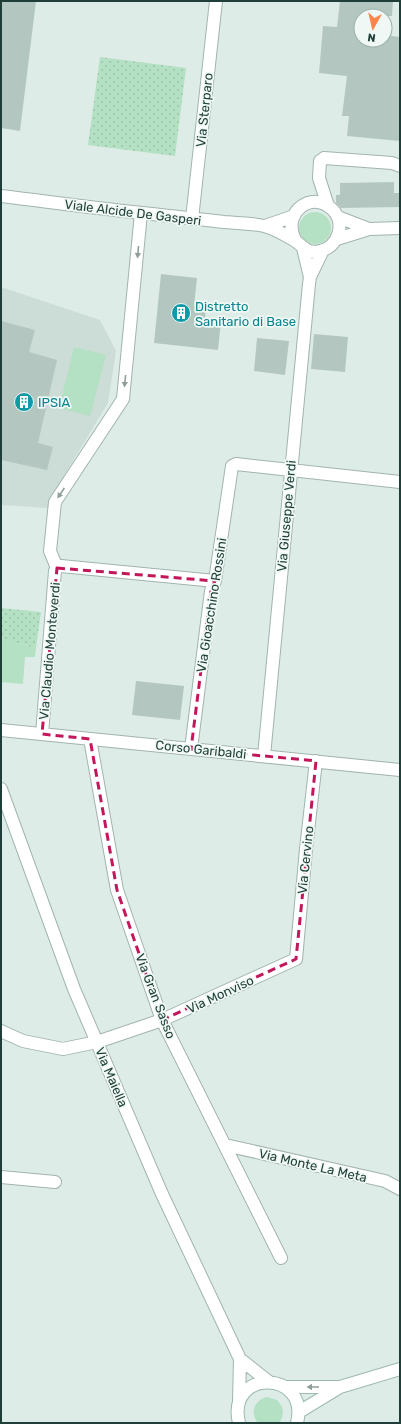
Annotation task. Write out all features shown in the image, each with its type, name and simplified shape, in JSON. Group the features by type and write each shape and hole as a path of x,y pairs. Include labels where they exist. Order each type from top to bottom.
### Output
{"street":[{"name":"Via Sterparo","path":"192,219 216,1"},
{"path":"328,206 319,178 320,161 324,158 397,163"},
{"path":"306,204 319,178"},
{"name":"Viale Alcide De Gasperi","path":"1,196 192,219 265,226 299,244"},
{"path":"314,202 328,206 338,217 340,224 337,239 333,244 323,250 314,252 299,244 291,234 290,226 294,216 300,208 306,204 314,202"},
{"path":"141,213 123,399 55,502 50,552 56,568 61,566 215,581"},
{"name":"Viale Alcide De Gasperi","path":"265,226 294,216"},
{"path":"338,217 369,228"},
{"path":"337,239 369,228 400,228"},
{"name":"Via Giuseppe Verdi","path":"299,244 310,277"},
{"name":"Via Giuseppe Verdi","path":"264,756 310,277 323,250"},
{"name":"Via Gioacchino Rossini","path":"191,748 211,591 215,581 231,468 236,464 291,470"},
{"path":"291,470 400,482"},
{"name":"Via Claudio Monteverdi","path":"42,734 56,568"},
{"name":"Corso Garibaldi","path":"1,730 400,770"},
{"name":"Via Gran Sasso","path":"90,739 117,890 162,1020 281,1258"},
{"name":"Via Cervino","path":"296,958 316,762"},
{"name":"Via Maiella","path":"1,788 74,989 162,1194 240,1359 269,1382"},
{"name":"Via Monviso","path":"1,1031 23,1041 63,1049 97,1042 162,1020 296,958"},
{"name":"Via Monte La Meta","path":"225,1145 385,1181 400,1189"},
{"path":"1,1176 55,1182"},
{"name":"Via Maiella","path":"237,1415 240,1359"},
{"path":"285,1387 340,1387 400,1369"},
{"path":"237,1415 243,1395 254,1385 262,1382 269,1382 278,1383 293,1394 297,1403 298,1420"},
{"path":"298,1420 340,1387"}],"highlighted area":[{"path":"57,568 215,581 211,591 191,749 316,761 296,959 162,1020 117,890 90,739 42,734"}],"shaded area":[{"path":"1,287 100,320 116,351 108,403 48,502 48,508 1,505"}],"green space":[{"path":"100,57 186,68 175,156 88,145"},
{"path":"315,212 324,215 328,219 331,228 328,237 324,241 315,244 306,241 302,237 299,228 302,219 306,215"},
{"path":"74,347 106,355 90,416 59,408"},
{"path":"1,608 41,612 36,648 1,639"},
{"path":"1,639 36,648 35,657 25,657 23,684 1,682"},
{"path":"267,1397 277,1400 281,1405 283,1414 279,1423 258,1423 255,1419 255,1407 259,1401"}],"building":[{"path":"1,1 36,1 20,131 1,128"},
{"path":"340,1 393,1 393,8 353,8 353,48 393,48 393,36 400,37 400,141 347,136 349,116 342,116 347,76 319,73 323,26 337,27"},
{"path":"394,182 394,193 400,193 400,207 341,208 336,203 336,195 340,195 340,183"},
{"name":"Distretto Sanitario di Base","path":"161,274 197,278 194,306 206,308 205,319 221,321 218,350 154,343"},
{"name":"IPSIA","path":"1,321 35,330 29,352 57,360 38,443 53,447 47,470 1,460"},
{"path":"314,334 348,337 345,372 311,369"},
{"path":"257,338 289,341 285,375 254,371"},
{"path":"136,681 184,686 180,720 132,715"}],"place":[{"name":"Distretto Sanitario di Base","path":"181,313"},
{"name":"IPSIA","path":"24,402"}]}
